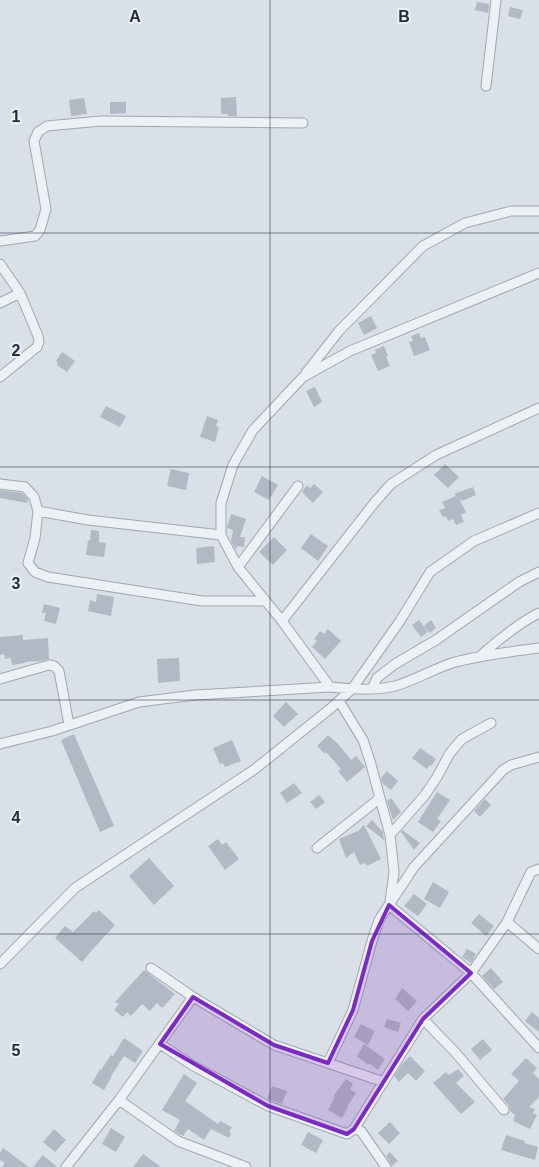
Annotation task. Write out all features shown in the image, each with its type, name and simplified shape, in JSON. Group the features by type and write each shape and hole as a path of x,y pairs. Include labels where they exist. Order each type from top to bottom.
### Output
{"street":[{"path":"486,86 496,0"},
{"path":"0,241 35,236 40,230 46,209 34,141 38,132 47,126 101,121 303,123"},
{"path":"330,687 282,621 238,567 222,535 221,503 233,465 253,430 303,377 338,330 423,246 465,223 511,211 539,211"},
{"path":"0,264 20,292 39,342 37,347 0,377"},
{"path":"303,377 350,351 539,273"},
{"path":"0,303 20,292"},
{"path":"282,621 391,484 436,455 539,408"},
{"path":"0,484 25,487 34,497 38,510 35,538 28,563 35,572 48,577 202,601 265,601"},
{"path":"238,567 298,486"},
{"path":"38,510 88,520 222,535"},
{"path":"0,964 75,888 255,769 339,701 352,689 400,621 430,572 474,541 539,512"},
{"path":"372,689 378,678 395,664 436,640 519,582 539,572"},
{"path":"478,657 530,617 539,613"},
{"path":"0,744 52,731 138,702 195,695 330,687 372,689 396,686 451,664 478,657 539,648"},
{"path":"0,679 49,665 54,666 58,671 69,725"},
{"path":"339,701 363,740 390,834 394,872 389,905"},
{"path":"390,834 425,795 450,753 462,739 492,724"},
{"path":"328,1063 353,1010 372,941 380,920 414,867 503,770 511,765 539,756"},
{"path":"317,848 380,798"},
{"path":"160,1044 192,1065 268,1106 347,1134 354,1129 423,1020 471,973 507,922 531,872 539,869"},
{"path":"389,905 471,973 539,1048"},
{"path":"507,922 539,949"},
{"path":"151,968 193,997 274,1045 384,1082"},
{"path":"66,1167 119,1100 193,997"},
{"path":"423,1020 455,1052 504,1110"},
{"path":"119,1100 178,1141 242,1166"},
{"path":"354,1129 361,1131 386,1167"}],"highlighted area":[{"path":"389,905 471,973 423,1019 354,1129 347,1134 268,1106 160,1044 193,997 274,1045 328,1063 353,1010 372,941"}],"building":[{"path":"477,2 489,4 488,13 475,10"},
{"path":"510,7 523,10 520,19 508,16"},
{"path":"236,97 237,116 221,114 221,98"},
{"path":"84,98 87,114 71,116 69,100"},
{"path":"110,102 126,102 126,113 110,114"},
{"path":"371,316 377,328 364,335 358,323"},
{"path":"419,333 421,338 425,337 430,350 414,356 409,342 413,341 411,336"},
{"path":"384,346 390,366 378,371 371,355 376,353 375,350"},
{"path":"62,352 75,361 67,372 57,365 56,361"},
{"path":"315,387 322,402 314,407 306,391"},
{"path":"106,406 126,416 120,427 100,417"},
{"path":"207,416 218,420 216,426 219,427 215,442 200,437"},
{"path":"445,464 459,477 448,488 434,475"},
{"path":"171,469 189,473 186,490 167,486"},
{"path":"262,476 278,485 269,500 254,492"},
{"path":"314,484 323,492 313,503 302,492 307,485 310,488"},
{"path":"473,487 476,495 462,501 459,499 466,512 461,515 464,522 456,525 453,519 448,521 446,516 443,517 439,510 445,508 442,502 456,496 454,494"},
{"path":"0,490 22,493 28,499 27,503 0,498"},
{"path":"231,514 246,519 240,537 245,537 244,547 237,546 236,550 231,541 233,530 227,528"},
{"path":"91,530 99,531 99,542 106,543 104,557 86,555"},
{"path":"311,534 328,546 318,561 301,548"},
{"path":"274,537 287,550 273,565 259,552"},
{"path":"214,546 215,562 197,564 196,548"},
{"path":"97,594 114,597 111,616 88,611 90,600 96,602"},
{"path":"44,604 60,608 56,624 44,621 46,613 42,613"},
{"path":"419,620 428,632 421,637 412,625"},
{"path":"431,620 436,628 430,633 424,626"},
{"path":"328,629 341,641 325,659 312,647 317,641 314,639 320,631 324,634"},
{"path":"23,635 23,640 48,638 49,659 12,665 11,658 5,659 4,654 0,655 0,637"},
{"path":"179,658 180,681 158,683 157,659"},
{"path":"286,702 298,714 284,727 273,716"},
{"path":"74,734 114,826 100,832 61,740"},
{"path":"328,735 351,760 356,756 365,767 347,782 338,771 341,769 326,752 325,754 317,746"},
{"path":"232,740 241,761 225,767 223,763 220,764 213,748"},
{"path":"420,748 436,759 427,769 412,758"},
{"path":"387,771 398,781 391,790 383,784 381,778"},
{"path":"294,783 302,793 287,803 280,793"},
{"path":"437,792 450,800 437,819 441,821 433,832 418,822"},
{"path":"319,795 325,802 316,809 310,802"},
{"path":"391,798 401,812 393,820 387,801"},
{"path":"485,799 491,805 480,817 474,811"},
{"path":"372,820 383,832 384,840 366,826"},
{"path":"364,825 381,859 367,866 365,863 360,865 354,852 346,858 339,839 358,831"},
{"path":"402,830 420,843 414,850 401,832"},
{"path":"218,839 222,845 226,842 239,859 225,870 208,846"},
{"path":"149,858 174,886 154,905 129,876"},
{"path":"433,882 449,892 440,908 424,899"},
{"path":"414,894 427,904 418,916 404,906"},
{"path":"99,910 115,925 82,962 55,938 65,926 73,932 94,911 96,913"},
{"path":"479,914 494,926 486,936 471,923"},
{"path":"467,949 476,954 471,963 462,957"},
{"path":"491,968 503,982 494,989 482,976"},
{"path":"144,970 175,994 162,1008 157,1003 150,1011 142,1004 131,1016 127,1012 123,1017 114,1010 119,1004 115,1002"},
{"path":"402,988 417,1001 408,1011 395,999"},
{"path":"532,1012 539,1018 539,1032 525,1021"},
{"path":"387,1019 401,1023 398,1032 384,1027"},
{"path":"361,1024 375,1031 368,1045 354,1037"},
{"path":"124,1038 143,1051 135,1063 124,1056 104,1090 92,1083 100,1069 111,1055 113,1056"},
{"path":"483,1039 492,1050 480,1060 471,1049"},
{"path":"364,1044 385,1059 378,1070 357,1056"},
{"path":"410,1056 425,1071 416,1081 408,1073 399,1082 394,1076"},
{"path":"526,1058 537,1068 533,1073 539,1079 539,1097 529,1107 535,1109 533,1113 537,1115 530,1129 513,1121 515,1115 510,1111 509,1106 503,1099 519,1081 511,1074"},
{"path":"458,1069 464,1076 456,1083 475,1102 461,1114 433,1083 446,1072 449,1075"},
{"path":"184,1074 197,1083 185,1101 218,1124 220,1121 232,1127 229,1132 231,1133 229,1138 211,1129 204,1140 188,1129 183,1136 174,1131 180,1120 162,1110"},
{"path":"346,1079 353,1084 350,1089 356,1093 342,1118 328,1110 334,1095"},
{"path":"272,1086 287,1091 282,1104 267,1099"},
{"path":"390,1122 400,1133 389,1144 378,1133"},
{"path":"111,1128 125,1137 116,1152 102,1144"},
{"path":"54,1129 66,1140 55,1152 43,1142"},
{"path":"308,1132 323,1140 316,1153 301,1145"},
{"path":"506,1135 538,1147 535,1160 501,1150"},
{"path":"3,1148 29,1167 2,1167 5,1163 0,1160 0,1153"},
{"path":"390,1152 398,1161 392,1166 386,1156"},
{"path":"143,1154 161,1167 133,1167"},
{"path":"43,1155 57,1167 33,1167"}]}
